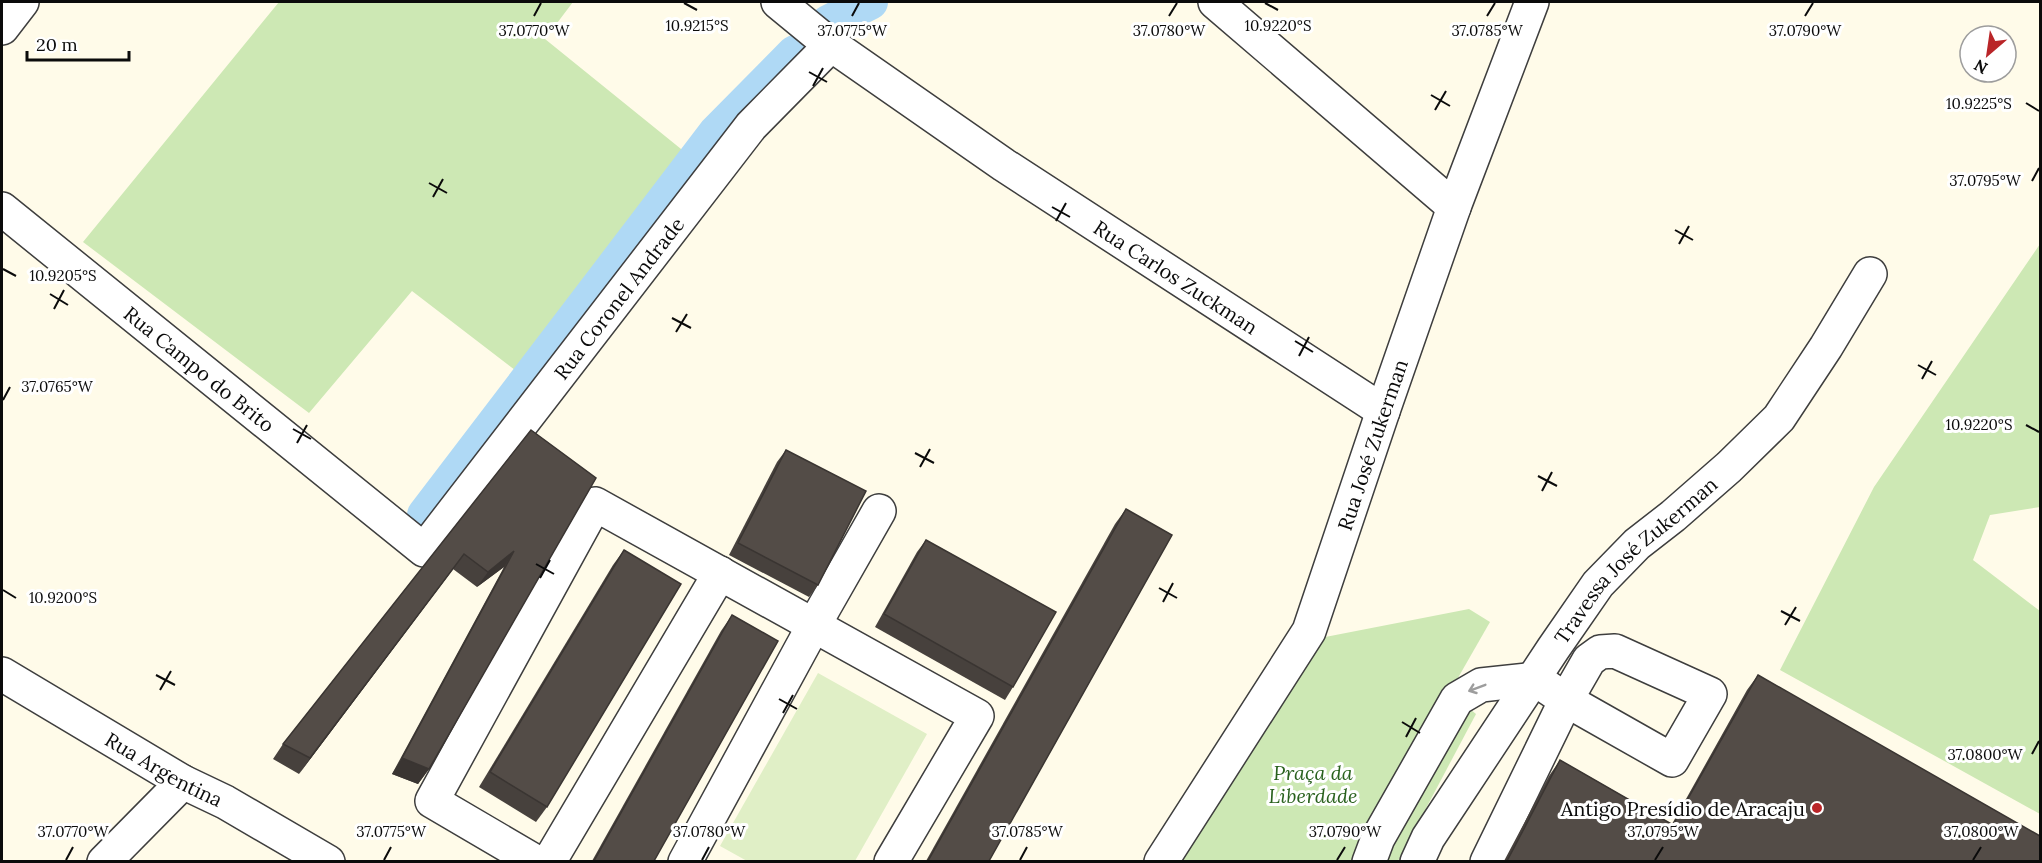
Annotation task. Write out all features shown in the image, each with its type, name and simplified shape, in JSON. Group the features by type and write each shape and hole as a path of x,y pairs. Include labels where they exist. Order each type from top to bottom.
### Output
{"street":[{"path":"2,28 22,2"},
{"name":"Rua Carlos Zuckman","path":"778,2 822,47 1383,411"},
{"path":"1215,2 1455,207"},
{"name":"Rua José Zukerman","path":"1161,861 1309,631 1455,207 1532,2"},
{"name":"Rua Coronel Andrade","path":"424,550 751,126 822,47"},
{"name":"Rua Campo do Brito","path":"2,209 424,550"},
{"name":"Travessa José Zukerman","path":"1417,861 1428,838 1598,584 1637,544 1729,467 1779,418 1826,347 1870,274"},
{"path":"536,861 432,801 595,504 976,716 891,861"},
{"path":"685,861 879,511"},
{"path":"549,861 720,573"},
{"name":"Rua Argentina","path":"2,674 183,782 225,802 328,861"},
{"path":"1369,861 1378,838 1457,699 1481,685 1534,679 1566,700 1487,861"},
{"path":"104,861 183,782"}],"green space":[{"path":"279,2 573,2 545,39 686,153 515,370 412,291 309,413 83,242"},
{"path":"2040,244 2040,507 1990,515 1973,560 2040,611 2040,814 1780,670 1874,487"},
{"name":"Praça da Liberdade","path":"1469,609 1490,622 1353,861 1178,862 1315,639"},
{"path":"818,673 927,734 855,861 747,861 720,846"},
{"path":"1465,705 1476,714 1398,861 1383,862"}],"building":[{"path":"531,430 596,478 429,769 402,758 514,551 488,572 464,554 310,758 283,744"},
{"path":"786,450 866,491 818,585 738,543"},
{"path":"1126,509 1172,535 989,861 928,861"},
{"path":"926,540 1056,612 1013,687 884,614"},
{"path":"624,550 681,584 547,807 490,772"},
{"path":"732,615 778,641 654,861 594,861"},
{"name":"Antigo Presídio de Aracaju","path":"1758,675 2040,836 2040,861 1507,861 1560,760 1673,825"}],"waterway":[{"path":"828,23 870,2"},
{"path":"425,515 716,133 795,53"}],"place":[{"name":"Antigo Presídio de Aracaju","path":"1817,808"}]}
